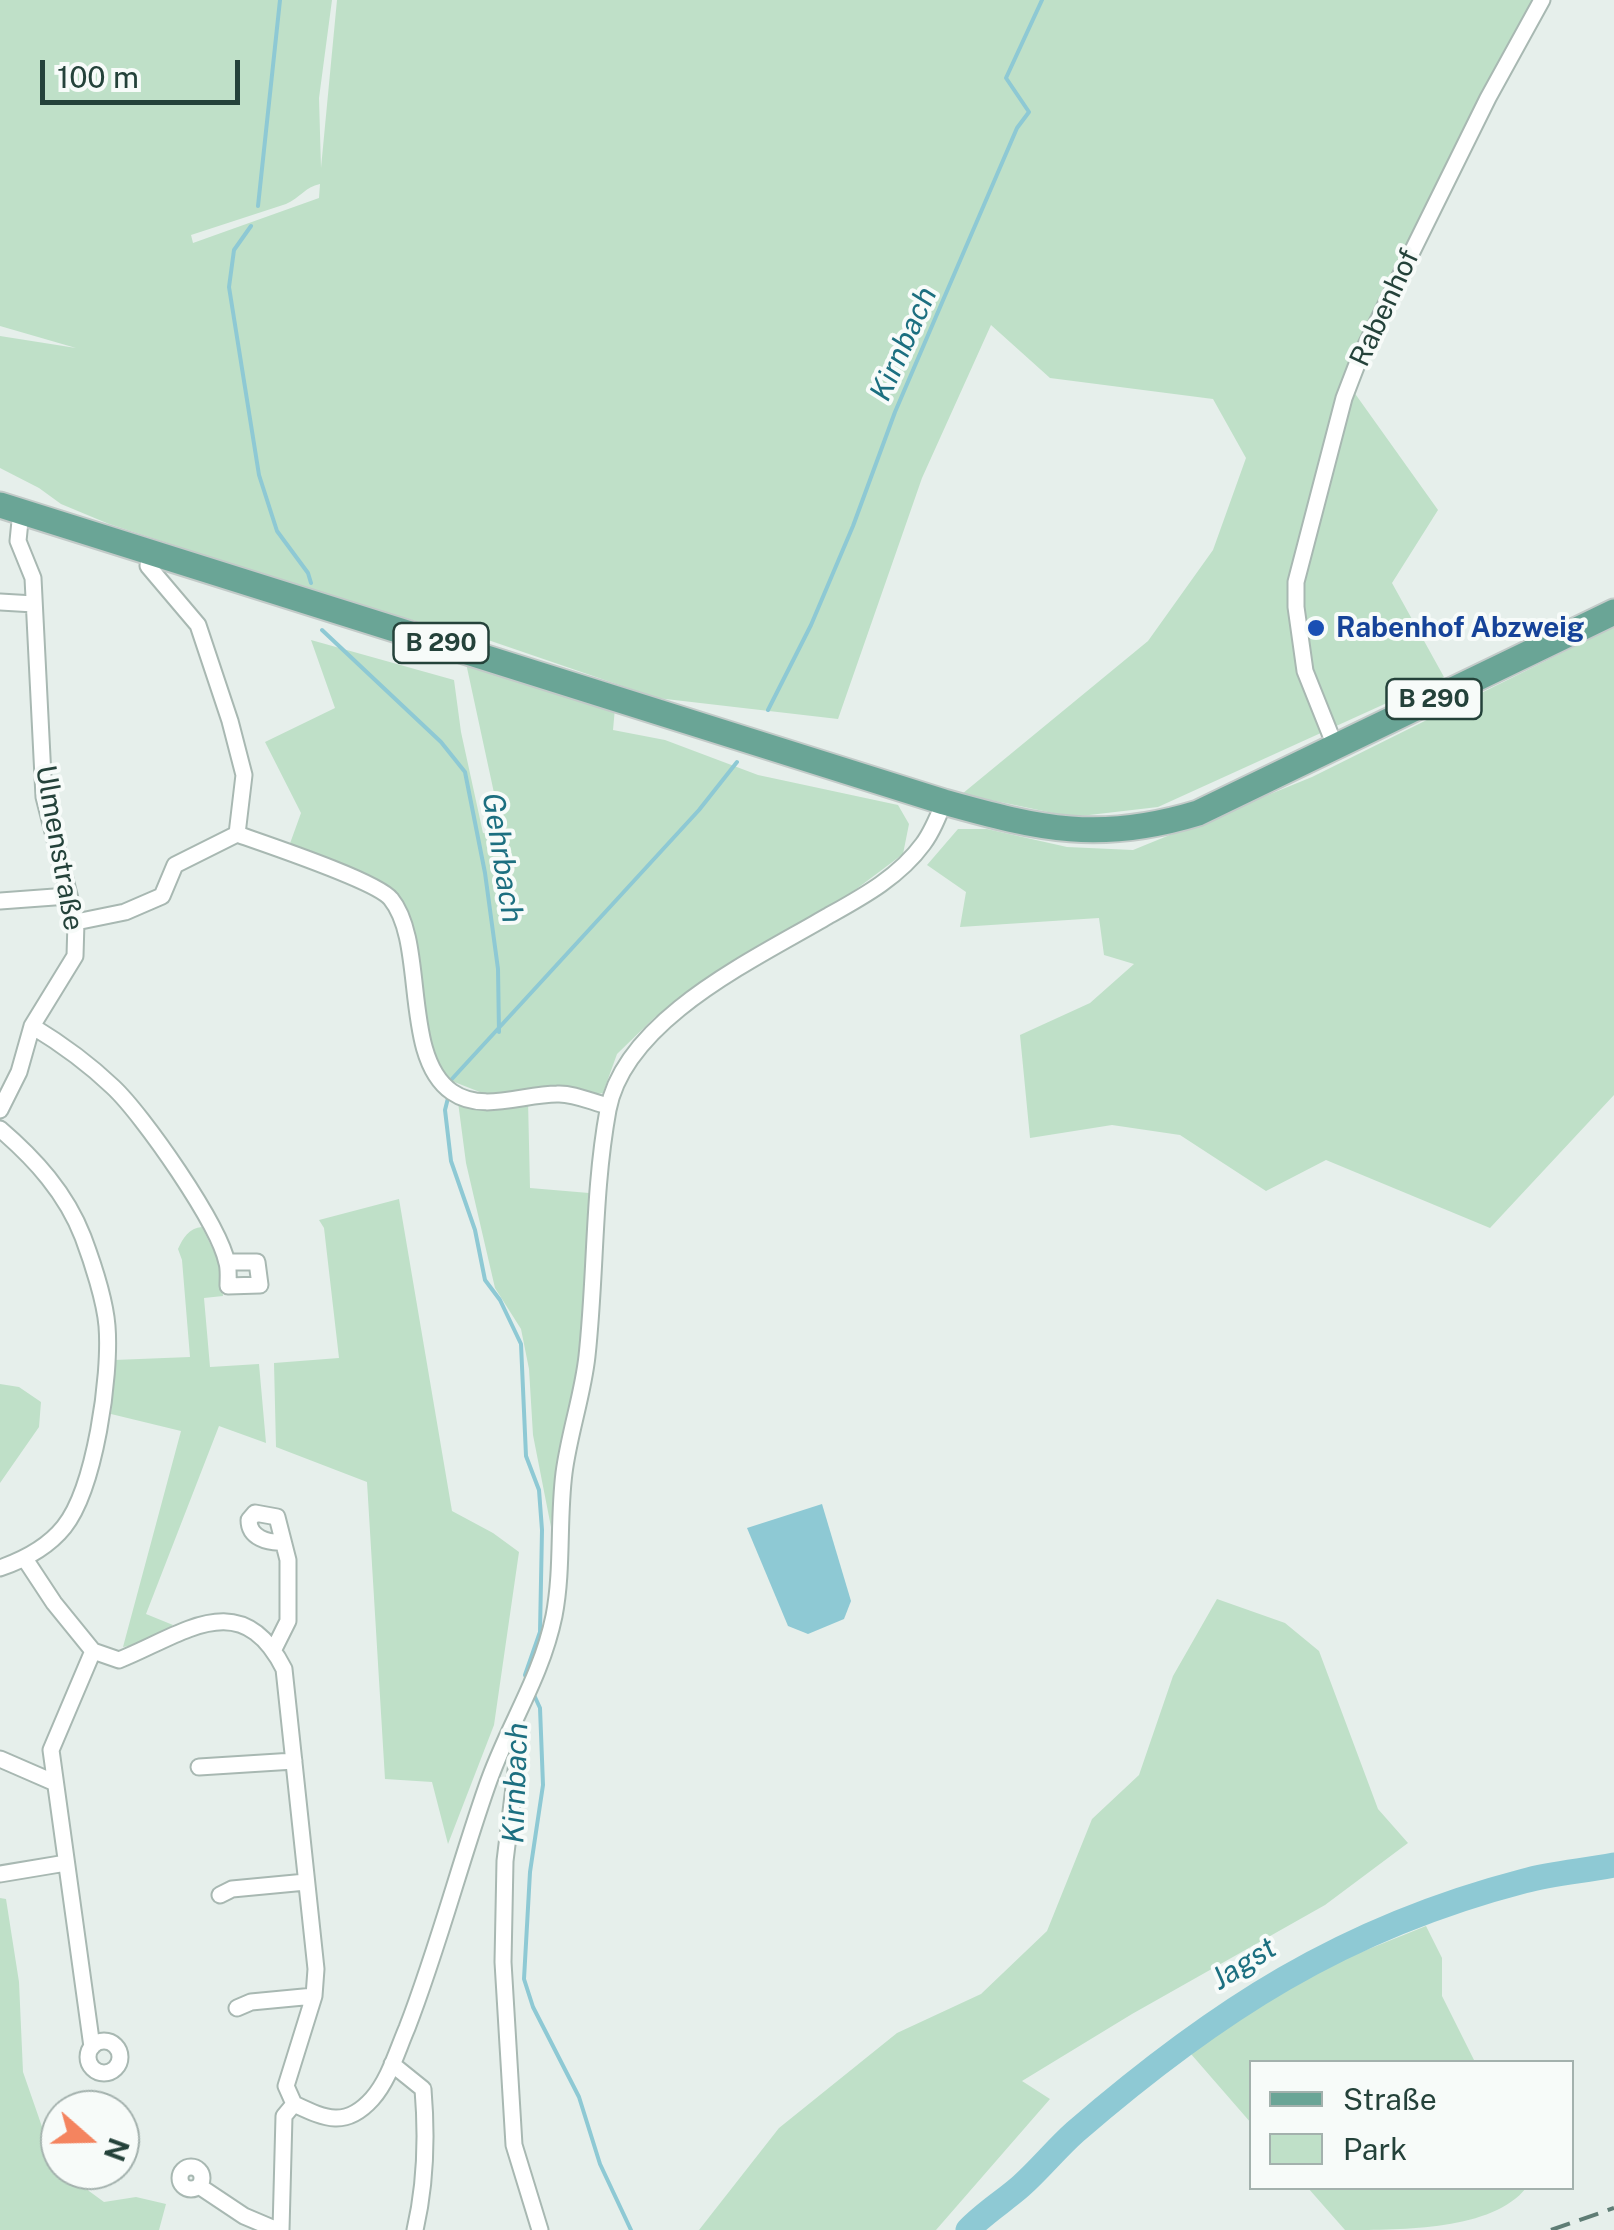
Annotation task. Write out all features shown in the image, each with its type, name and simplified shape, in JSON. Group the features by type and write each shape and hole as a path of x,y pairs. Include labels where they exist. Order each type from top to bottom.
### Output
{"main road":[{"name":"B 290","path":"10,508 944,802 1039,827 1098,832 1132,829 1198,813 1614,612"}],"street":[{"name":"Rabenhof","path":"1335,746 1304,671 1296,582 1344,398 1431,212 1542,0"},
{"name":"Ulmenstraße","path":"0,1110 19,1072 32,1026 74,956 76,922 44,797 33,578 18,542 10,508"},
{"path":"150,552 148,566 198,625 230,720 244,775 237,834"},
{"path":"0,602 34,604"},
{"path":"25,1559 93,1651 119,1660 197,1625 224,1620 250,1629 274,1649 284,1669 316,1969 314,1996 286,2086 294,2104 328,2120 342,2118 373,2098 392,2064 432,1964 488,1784 540,1671 554,1613 572,1420 587,1360 597,1196 608,1106 622,1069 650,1035 716,984 873,890 922,846 944,802"},
{"path":"76,922 125,912 162,896 175,864 237,834 358,880 390,898 404,926 433,1074 454,1094 488,1102 560,1093 608,1106"},
{"path":"0,901 68,896"},
{"path":"32,1026 113,1087 140,1117 201,1208 227,1262"},
{"path":"0,1129 52,1178 83,1236 107,1324 107,1380 82,1491 64,1527 25,1559 0,1568"},
{"path":"274,1649 288,1621 288,1560 282,1542"},
{"path":"92,2047 50,1750 93,1651"},
{"path":"507,1737 519,1746 505,1861 503,1962 514,2145 540,2230"},
{"path":"0,1759 53,1782"},
{"path":"200,1767 294,1761"},
{"path":"0,1874 66,1863"},
{"path":"220,1895 232,1889 306,1882"},
{"path":"237,2008 251,2002 314,1996"},
{"path":"392,2064 423,2089 423,2194 415,2230"},
{"path":"199,2186 244,2216 279,2230 284,2116 294,2104"}],"green space":[{"path":"0,0 332,0 319,98 321,168 337,0 1533,0 1346,381 1438,510 1392,583 1444,677 1158,807 1072,817 962,794 1148,641 1213,550 1246,458 1213,399 1050,378 991,325 922,478 838,719 657,698 491,641 363,607 109,524 61,504 0,468 0,336 76,348 0,326","holes":["320,184 319,198 193,243 191,235 286,204"]},
{"path":"1614,627 1614,1095 1490,1228 1326,1160 1266,1191 1180,1135 1112,1125 1030,1138 1020,1035 1090,1003 1134,964 1104,955 1099,918 960,927 966,892 927,865 958,829 987,829 1067,847 1133,850 1312,777"},
{"path":"311,640 454,680 483,833 502,830 466,663 615,708 613,730 665,740 758,775 898,805 909,824 903,854 847,896 771,938 655,1017 617,1054 603,1093 592,1095 580,1089 554,1087 485,1094 444,1078 435,1059 406,915 391,890 288,849 301,813 265,742 335,708"},
{"path":"528,1100 530,1188 589,1193 581,1352 557,1464 551,1527 533,1435 529,1369 521,1329 495,1288 466,1163 458,1102"},
{"path":"399,1199 452,1511 519,1552 494,1725 448,1844 432,1782 385,1779 367,1482 276,1447 274,1363 339,1358 324,1228 319,1220"},
{"path":"202,1227 220,1264 223,1296 204,1298 210,1367 259,1364 266,1443 219,1426 146,1614 173,1625 140,1644 123,1647 181,1431 111,1414 114,1360 190,1357 178,1249 187,1234"},
{"path":"0,1384 19,1387 41,1402 39,1427 0,1483"},
{"path":"1217,1599 1285,1623 1319,1651 1378,1809 1408,1843 1325,1905 1022,2081 1050,2099 936,2230 699,2230 779,2128 897,2033 981,1994 1047,1931 1092,1819 1139,1775 1173,1676"},
{"path":"0,1898 6,1899 19,1982 23,2072 40,2121 40,2190 88,2190 104,2202 136,2197 166,2204 159,2230 0,2230"},
{"path":"1426,1926 1442,1958 1442,1996 1474,2060 1249,2060 1249,2121 1191,2054 1249,2010 1339,1961"},
{"path":"1310,2190 1524,2190 1511,2202 1470,2220 1419,2228 1345,2230"}],"water":[{"path":"822,1504 851,1601 844,1619 808,1634 788,1626 747,1528"}],"waterway":[{"name":"Gehrbach","path":"258,206 280,0"},
{"name":"Kirnbach","path":"768,710 811,625 895,412 1017,128 1029,112 1006,78 1042,0"},
{"name":"Gehrbach","path":"251,226 234,250 229,287 259,475 277,531 311,583"},
{"name":"Gehrbach","path":"322,630 441,742 465,772 485,873 498,969 499,1032"},
{"name":"Kirnbach","path":"451,1080 699,810 737,762"},
{"name":"Kirnbach","path":"448,1098 445,1110 451,1161 475,1230 485,1280 500,1300 521,1344 526,1456 539,1490 542,1530 540,1632 525,1675 528,1681"},
{"name":"Kirnbach","path":"534,1695 540,1708 543,1785 530,1872 524,1979 533,2007 579,2097 600,2164 631,2230"},
{"name":"Jagst","path":"968,2230 1127,2088 1179,2048 1284,1979 1339,1949 1458,1900 1535,1878 1614,1865"}],"railway":[{"path":"1551,2230 1614,2208"}],"place":[{"name":"Rabenhof Abzweig","path":"1316,628"}]}
